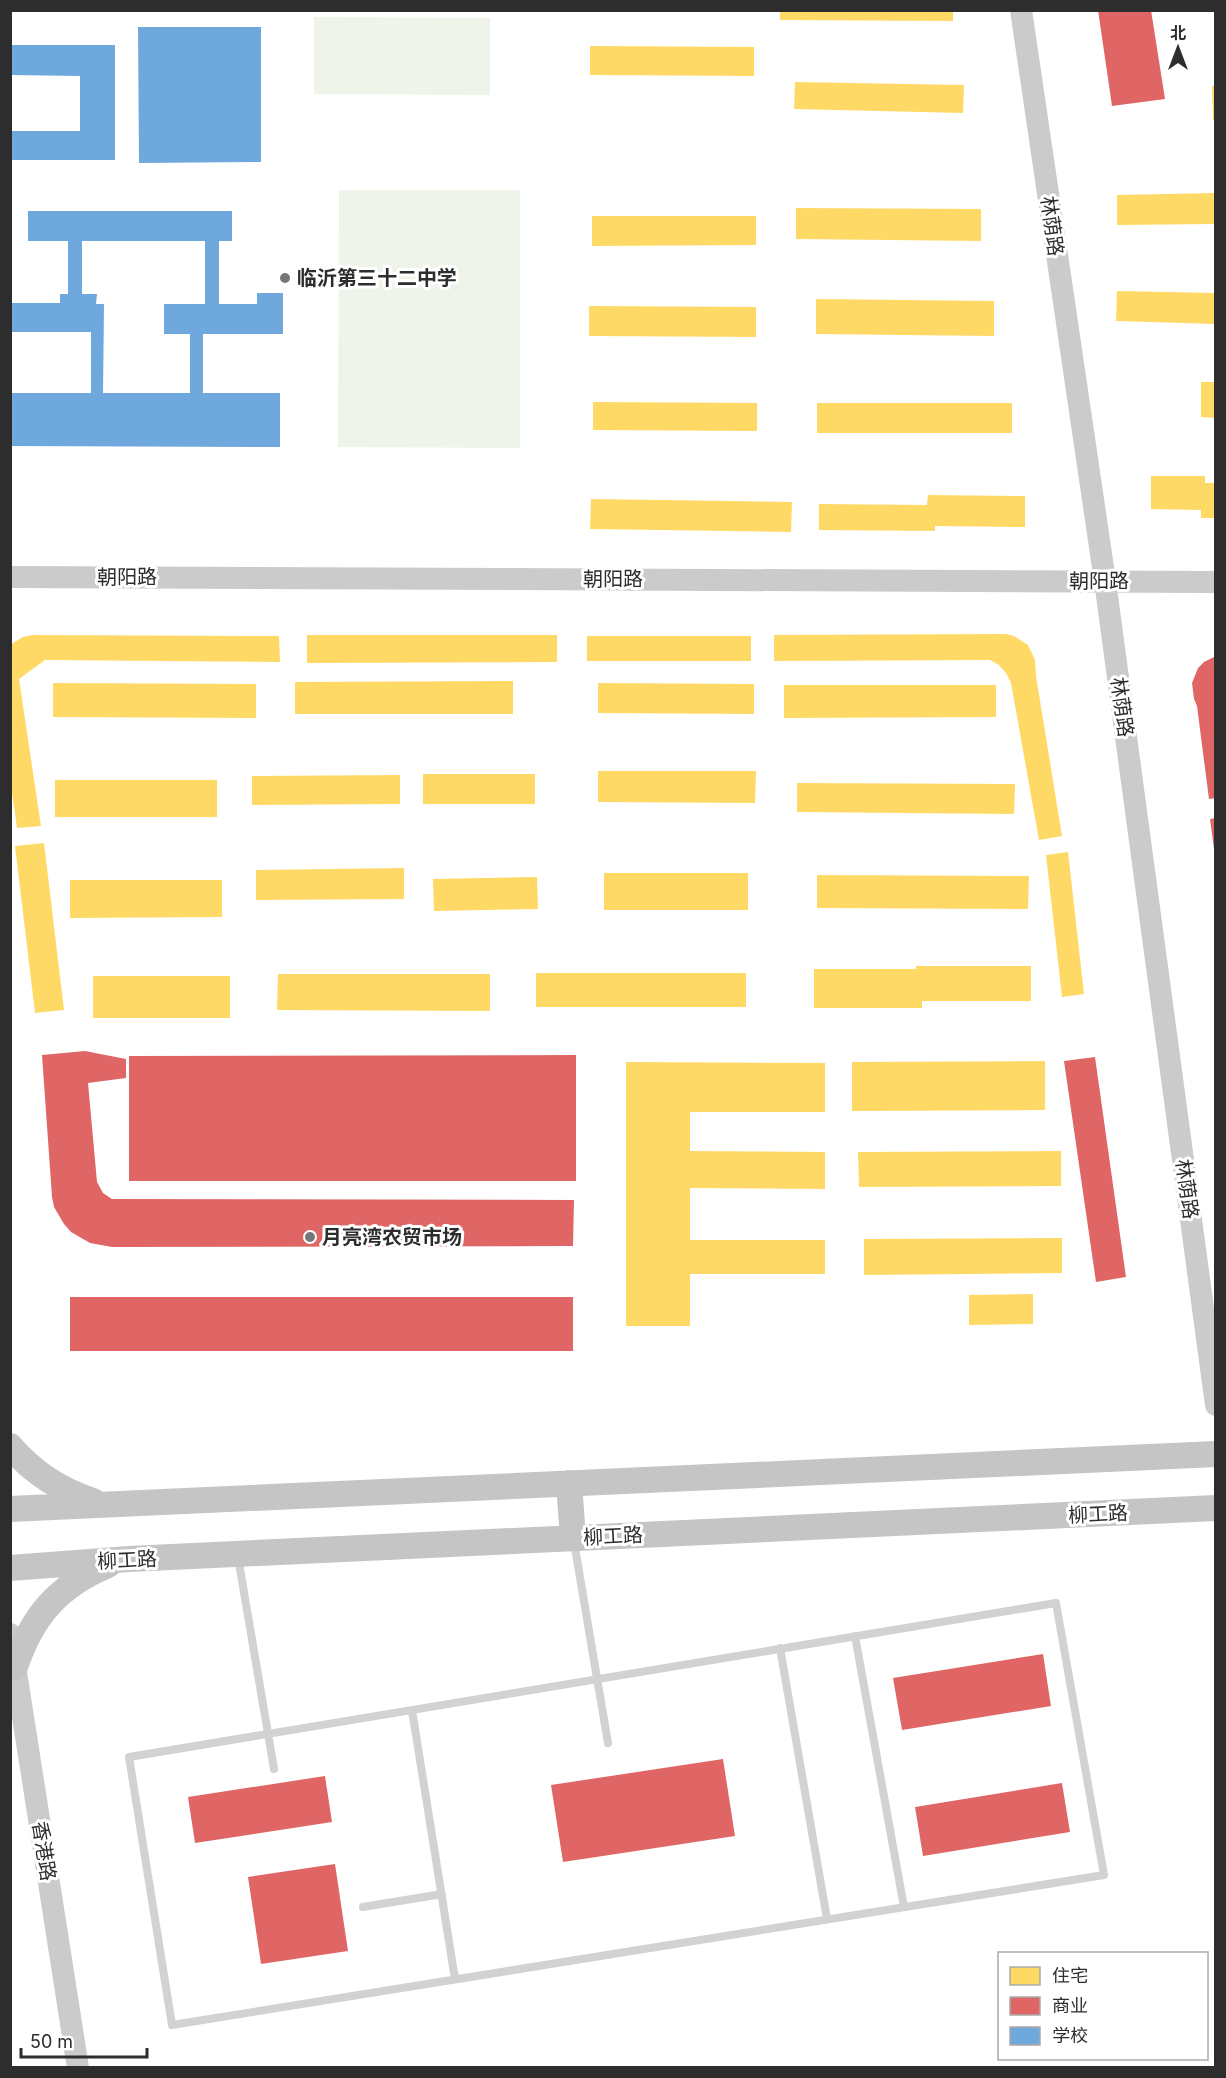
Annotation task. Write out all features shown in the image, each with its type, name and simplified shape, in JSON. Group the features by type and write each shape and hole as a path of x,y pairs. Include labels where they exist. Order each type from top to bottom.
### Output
{"main road":[{"path":"10,1446 27,1463 55,1484 102,1504"},
{"path":"10,1509 1215,1454"},
{"path":"569,1483 573,1538"},
{"name":"柳工路","path":"10,1568 129,1559 1215,1508"},
{"path":"13,1664 31,1629 56,1597 90,1573 129,1559"}],"street":[{"name":"林荫路","path":"1021,10 1105,581 1215,1405"},
{"name":"朝阳路","path":"10,577 1215,582"},
{"name":"香港路","path":"10,1634 78,2067"}],"lane":[{"path":"573,1538 608,1743"},
{"path":"238,1554 274,1769"},
{"path":"1056,1603 1104,1875 172,2025 129,1757 597,1679 1056,1603"},
{"path":"855,1636 904,1907"},
{"path":"780,1648 827,1919"},
{"path":"412,1710 455,1979"},
{"path":"363,1907 442,1894"}],"shaded area":[{"path":"314,17 490,18 490,95 314,94"},
{"path":"339,190 520,190 520,448 338,447"}],"building: 住宅":[{"path":"780,10 953,10 953,21 780,20"},
{"path":"590,46 754,47 754,76 590,75"},
{"path":"795,82 964,85 963,113 794,109"},
{"path":"1212,86 1216,86 1216,120 1213,120"},
{"path":"1216,193 1216,224 1117,225 1117,195"},
{"path":"796,208 981,209 981,241 796,239"},
{"path":"592,216 756,216 756,245 592,246"},
{"path":"1117,291 1216,293 1216,324 1116,321"},
{"path":"816,299 994,301 994,336 816,334"},
{"path":"589,306 756,307 756,337 589,336"},
{"path":"1201,382 1216,382 1216,418 1201,417"},
{"path":"593,402 757,403 757,431 593,430"},
{"path":"817,403 1012,403 1012,433 817,433"},
{"path":"1151,476 1205,476 1205,483 1216,483 1216,518 1201,518 1201,510 1151,509"},
{"path":"928,495 1025,496 1025,527 935,526 935,531 819,530 819,504 927,505"},
{"path":"591,499 792,502 791,532 590,529"},
{"path":"1006,634 1028,645 1035,660 1062,836 1039,840 1011,683 999,665 990,660 774,661 774,635"},
{"path":"32,635 279,636 280,662 45,660 19,679 41,826 17,828 10,778 10,645 23,637"},
{"path":"307,635 557,635 557,662 307,663"},
{"path":"587,636 751,636 751,661 587,661"},
{"path":"513,681 513,714 295,714 295,682"},
{"path":"53,683 256,684 256,718 53,717"},
{"path":"598,683 754,684 754,714 598,713"},
{"path":"784,685 996,685 996,717 784,718"},
{"path":"598,771 756,771 755,803 598,802"},
{"path":"423,774 535,774 535,804 423,804"},
{"path":"400,775 400,804 252,805 252,776"},
{"path":"55,780 217,780 217,817 55,817"},
{"path":"797,783 1015,784 1014,814 797,812"},
{"path":"44,843 64,1010 35,1013 15,846"},
{"path":"1068,852 1084,994 1062,997 1046,855"},
{"path":"404,868 404,899 256,900 256,870"},
{"path":"604,873 748,873 748,910 604,910"},
{"path":"817,875 1029,876 1028,909 817,908"},
{"path":"537,877 538,909 434,911 433,879"},
{"path":"70,880 222,880 222,917 70,918"},
{"path":"916,966 1031,966 1031,1001 922,1001 922,1008 814,1008 814,969 916,969"},
{"path":"536,973 746,973 746,1007 536,1007"},
{"path":"278,974 490,974 490,1011 277,1010"},
{"path":"93,976 230,976 230,1018 93,1018"},
{"path":"1045,1061 1045,1110 852,1111 852,1062"},
{"path":"626,1062 825,1063 825,1112 690,1112 690,1151 825,1152 825,1189 690,1188 690,1240 825,1240 825,1274 690,1274 690,1326 626,1326"},
{"path":"1061,1151 1061,1186 859,1187 858,1152"},
{"path":"1062,1238 1062,1273 864,1275 864,1239"},
{"path":"1033,1294 1033,1324 969,1325 969,1295"}],"building: 商业":[{"path":"1098,10 1151,10 1165,99 1112,106"},
{"path":"1216,656 1216,798 1209,799 1192,683 1198,668"},
{"path":"1216,818 1216,849 1214,849 1210,819"},
{"path":"85,1051 126,1059 126,1078 88,1083 97,1182 103,1193 112,1199 574,1200 573,1246 112,1247 90,1243 71,1232 54,1207 42,1055"},
{"path":"576,1055 576,1181 129,1181 129,1056"},
{"path":"1095,1057 1126,1277 1096,1282 1064,1061"},
{"path":"70,1297 573,1297 573,1351 70,1351"},
{"path":"1043,1654 1051,1706 902,1730 893,1678"},
{"path":"723,1759 735,1836 563,1862 551,1785"},
{"path":"325,1776 332,1822 195,1843 188,1797"},
{"path":"1062,1783 1070,1832 923,1856 915,1807"},
{"path":"335,1864 348,1951 261,1964 248,1877"}],"building: 学校":[{"path":"138,27 261,27 261,162 139,163"},
{"path":"10,45 115,45 115,160 10,160 10,131 80,131 80,76 10,75"},
{"path":"28,211 232,211 232,241 219,241 219,304 257,304 257,293 283,293 283,334 203,334 203,393 280,393 280,447 10,446 10,393 91,393 91,332 10,332 10,303 60,303 60,294 68,294 68,241 28,241","holes":["82,241 205,241 205,304 164,304 164,334 190,334 190,393 103,393 104,304 96,304 97,294 82,294"]}],"place":[{"name":"临沂第三十二中学","path":"285,278"},
{"name":"月亮湾农贸市场","path":"310,1237"}]}
